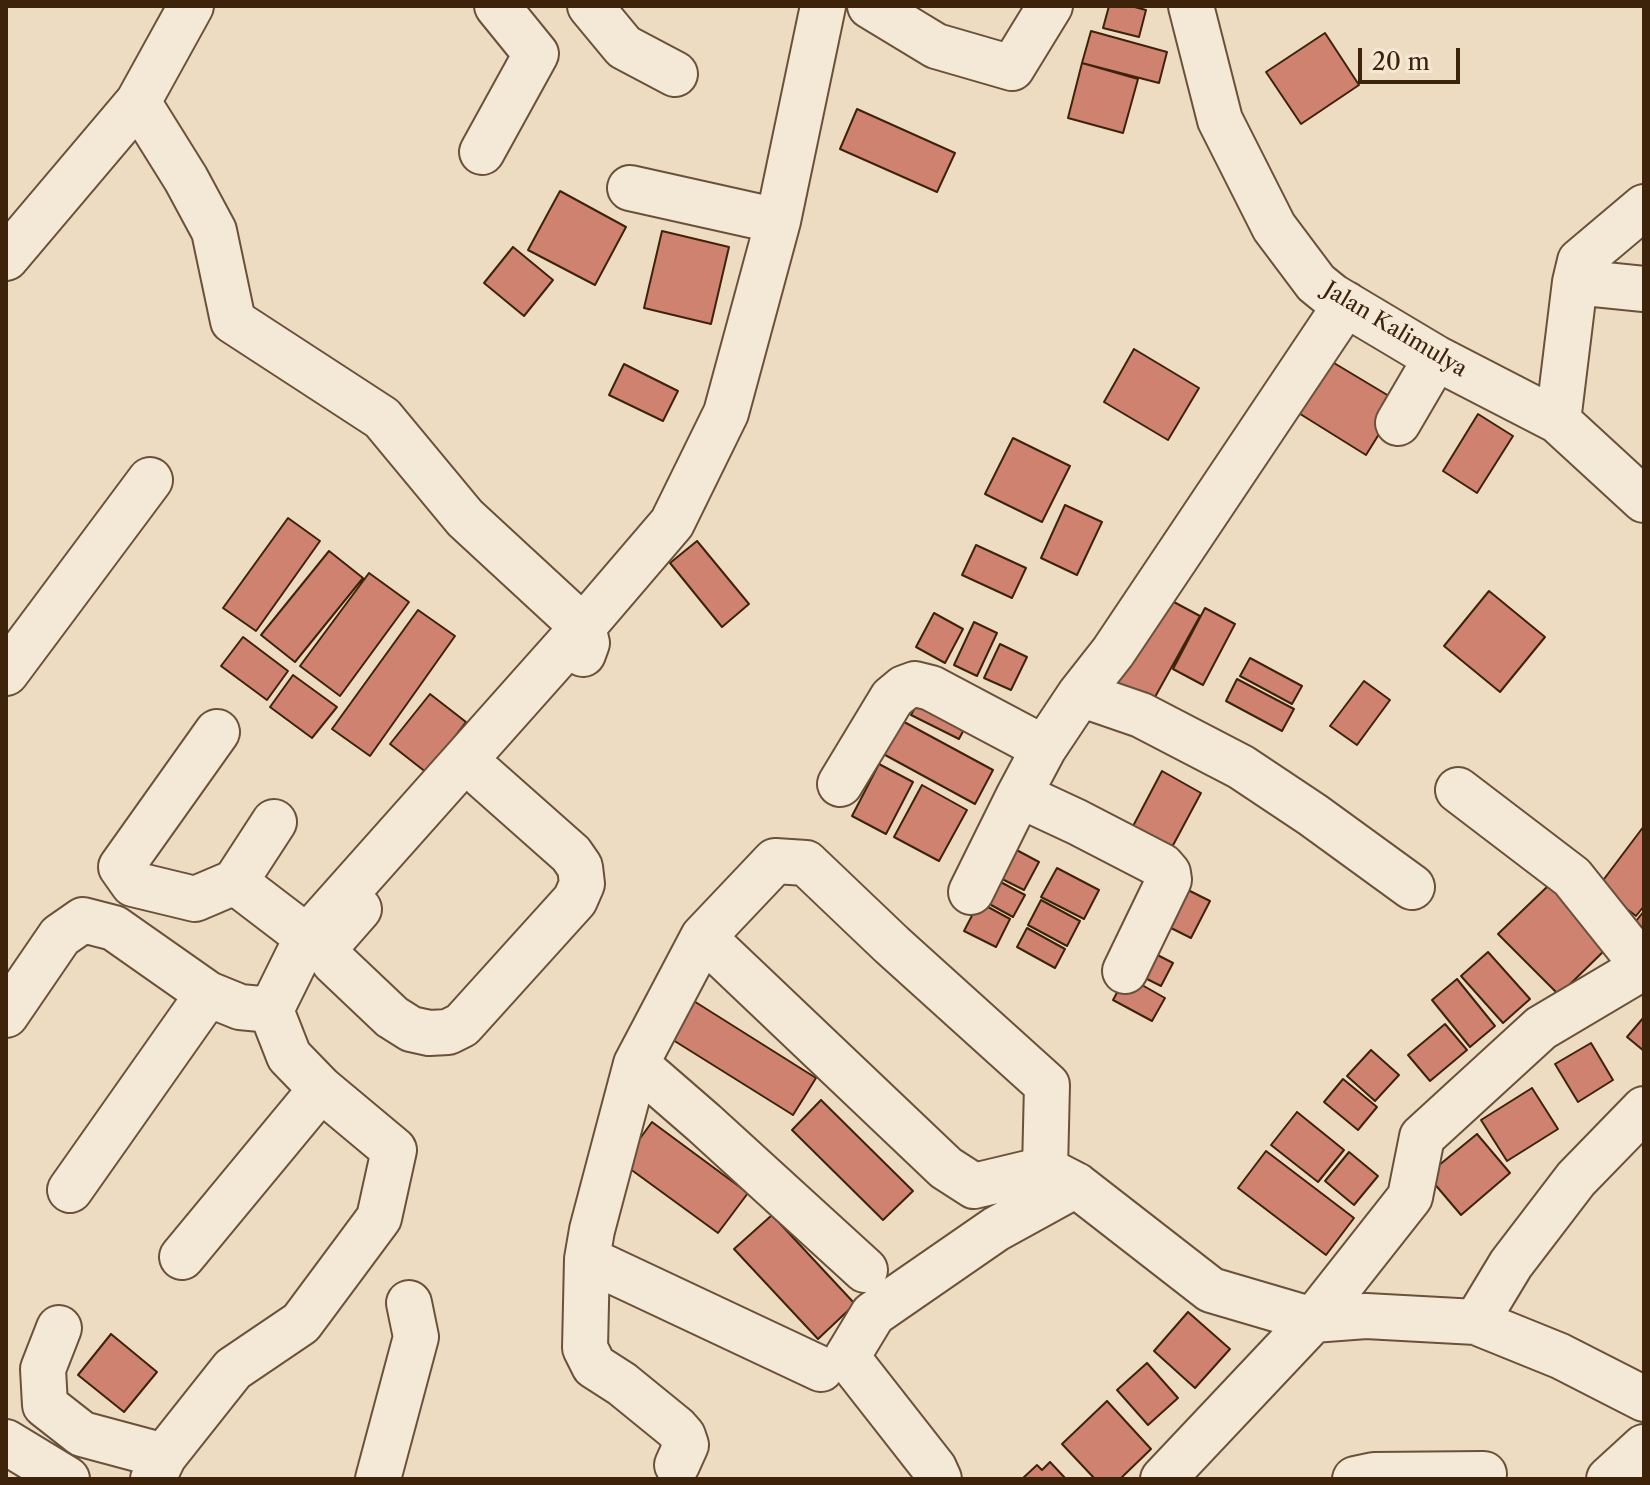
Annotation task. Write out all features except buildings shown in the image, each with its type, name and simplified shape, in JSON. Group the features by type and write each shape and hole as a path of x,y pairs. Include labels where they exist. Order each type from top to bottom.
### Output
{"street":[{"path":"6,258 138,102 191,6"},
{"path":"482,152 536,54 497,6"},
{"path":"590,6 624,47 675,74"},
{"path":"59,1328 43,1369 45,1405 82,1434 159,1473 233,1369 301,1323 379,1218 394,1150 321,1089 289,1056 271,1010 307,937 672,523 726,413 778,221 823,6"},
{"path":"870,6 936,46 1012,68 1050,6"},
{"name":"Jalan Kalimulya","path":"1191,6 1220,120 1274,227 1331,293 1436,358 1558,421 1644,500"},
{"path":"138,102 214,231 233,321 382,418 465,518 583,627 587,643 575,669 483,776 330,942 329,954 334,962 392,1017 411,1029 429,1033 448,1032 462,1025 575,900 582,884 580,867 571,854 483,776"},
{"path":"630,188 778,221"},
{"path":"1558,421 1580,261 1644,207"},
{"path":"1575,282 1644,289"},
{"path":"971,892 1044,748 1113,652 1331,293"},
{"path":"1398,423 1436,358"},
{"path":"6,673 150,480"},
{"path":"840,784 892,698 915,684 931,688 1044,748"},
{"path":"1080,694 1141,715 1241,767 1412,887"},
{"path":"217,732 121,867 133,884 195,899 235,882 274,822"},
{"path":"1163,1479 1313,1320 1410,1197 1422,1137 1541,1028 1644,967 1572,877 1458,790"},
{"path":"1019,795 1162,866 1168,873 1169,880 1125,971"},
{"path":"677,1465 686,1445 683,1436 622,1384 594,1366 585,1348 587,1259 636,1064 703,937 775,861 806,863 1047,1085 1060,1177"},
{"path":"235,882 307,937"},
{"path":"6,1015 60,936 83,920 114,928 208,994 240,1007 271,1010"},
{"path":"703,937 946,1168 974,1186 1060,1177 1211,1290 1313,1320 1366,1316 1476,1322 1560,1356 1644,1399"},
{"path":"70,1190 208,994"},
{"path":"636,1064 865,1270"},
{"path":"182,1257 321,1089"},
{"path":"1476,1322 1511,1264 1576,1179 1644,1109"},
{"path":"939,1479 934,1468 847,1357 873,1314 996,1229 1060,1177"},
{"path":"587,1259 821,1369"},
{"path":"378,1479 416,1337 409,1303"},
{"path":"6,1442 67,1479"},
{"path":"1609,1479 1644,1447"},
{"path":"1355,1479 1374,1475 1484,1474"}]}
